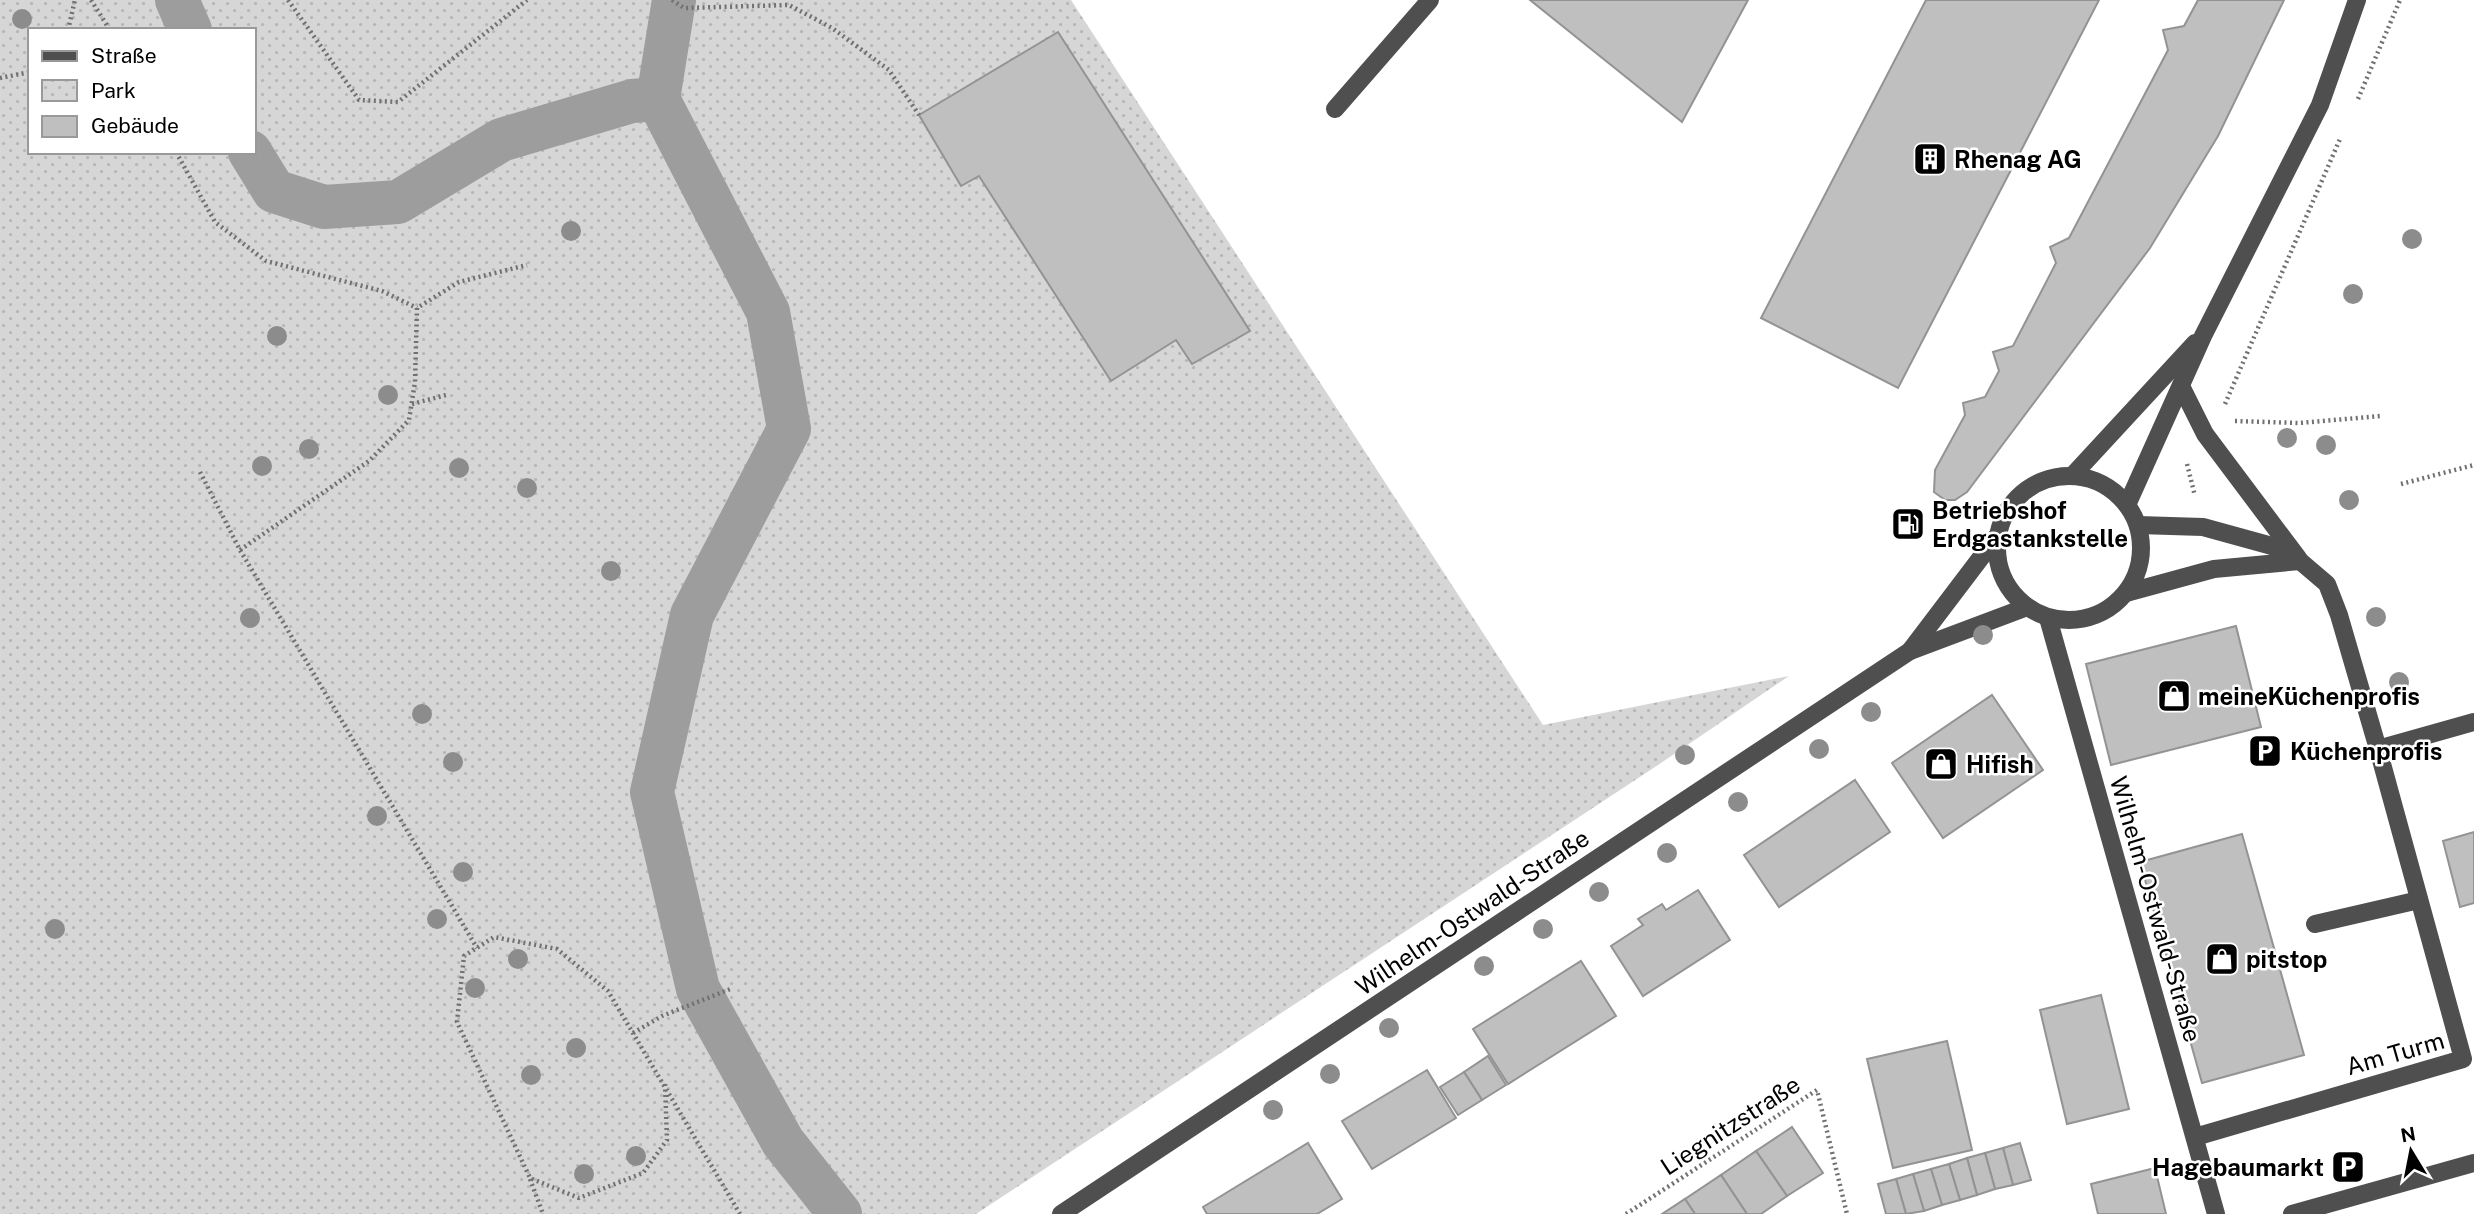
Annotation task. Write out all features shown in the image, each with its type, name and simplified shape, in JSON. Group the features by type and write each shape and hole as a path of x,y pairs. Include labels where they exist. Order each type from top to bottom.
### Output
{"street":[{"path":"1335,109 1430,0"},
{"path":"2127,505 2203,336 2320,105 2357,0"},
{"path":"2071,476 2203,336"},
{"path":"2181,386 2204,434 2300,561"},
{"path":"2071,476 2092,480 2112,490 2127,505 2138,525 2141,549 2138,572 2126,593 2110,608 2091,617 2069,621 2048,618 2027,607 2012,593 2002,576 1997,556 1998,535 2004,516 2016,499 2032,486 2051,478 2071,476"},
{"name":"Am Turm","path":"2138,525 2203,527 2272,546 2300,561 2327,584 2339,615 2378,749 2463,1059 2195,1137"},
{"name":"Wilhelm-Ostwald-Straße","path":"1910,651 1998,535"},
{"path":"2126,593 2214,569 2300,561"},
{"name":"Wilhelm-Ostwald-Straße","path":"1061,1214 1910,651 2027,607"},
{"name":"Wilhelm-Ostwald-Straße","path":"2048,618 2216,1214"},
{"path":"2378,749 2474,722"},
{"path":"2315,924 2419,900"},
{"path":"2292,1214 2474,1163"}],"path":[{"path":"68,28 75,0"},
{"path":"91,0 109,28"},
{"path":"288,0 359,100 398,102 527,0"},
{"path":"672,0 684,8 789,5 832,28 889,70 919,115"},
{"path":"2354,107 2400,0"},
{"path":"0,78 28,72"},
{"path":"2204,434 2218,420 2343,132"},
{"path":"177,154 215,222 266,261 382,291 417,308"},
{"path":"417,308 459,282 527,265"},
{"path":"240,550 369,461 409,420 417,308"},
{"path":"412,404 446,395"},
{"path":"2218,420 2299,423 2381,416"},
{"path":"2401,485 2474,465"},
{"path":"200,472 240,550 477,948"},
{"path":"543,1214 530,1178 457,1022 464,956 494,937 557,949 608,991 740,1214"},
{"path":"633,1033 662,1016 733,988"},
{"path":"530,1178 579,1198 643,1173 667,1140 665,1084"},
{"name":"Liegnitzstraße","path":"1626,1214 1816,1090 1847,1214"}],"green space":[{"path":"0,0 1071,0 1543,725 1789,676 976,1214 0,1214"}],"building":[{"path":"1530,0 1748,0 1682,122"},
{"name":"Rhenag AG","path":"1926,0 2099,0 1898,388 1761,318"},
{"path":"2198,0 2284,0 2218,136 2150,248 1967,492 1955,500 1945,500 1934,492 1935,470 1965,415 1963,403 1985,397 1999,371 1993,352 2013,346 2056,263 2050,247 2069,238 2168,50 2163,30 2184,26"},
{"path":"1058,32 1250,331 1192,364 1176,340 1111,381 979,176 961,186 919,115"},
{"name":"meineKüchenprofis","path":"2236,626 2261,727 2111,765 2086,664"},
{"path":"1992,695 2043,770 1943,838 1892,763"},
{"path":"1855,780 1890,832 1779,907 1744,855"},
{"path":"2474,832 2474,903 2460,907 2443,841"},
{"name":"pitstop","path":"2242,834 2304,1055 2202,1083 2140,862"},
{"path":"1698,890 1730,940 1643,996 1611,946 1643,925 1638,919 1662,904 1666,910"},
{"path":"1581,961 1616,1016 1508,1084 1473,1029"},
{"path":"2101,995 2129,1109 2067,1124 2040,1010"},
{"path":"1947,1041 1972,1150 1893,1168 1867,1059"},
{"path":"1488,1056 1506,1085 1482,1100 1464,1072"},
{"path":"1427,1070 1456,1118 1372,1169 1342,1121"},
{"path":"1464,1072 1482,1100 1458,1115 1440,1087"},
{"path":"1792,1127 1823,1173 1787,1196 1756,1151"},
{"path":"1308,1143 1342,1199 1317,1214 1207,1214 1203,1207"},
{"path":"2020,1143 2031,1180 2013,1185 2003,1148"},
{"path":"2003,1148 2013,1185 1995,1189 1985,1153"},
{"path":"1756,1151 1787,1196 1761,1214 1747,1214 1721,1175"},
{"path":"1985,1153 1995,1189 1977,1195 1967,1158"},
{"path":"1967,1158 1977,1195 1960,1200 1949,1164"},
{"path":"1949,1164 1960,1200 1942,1205 1931,1169"},
{"path":"2155,1168 2166,1214 2098,1214 2091,1184"},
{"path":"1931,1169 1942,1205 1924,1211 1913,1174"},
{"path":"1913,1174 1924,1211 1906,1214 1896,1179"},
{"path":"1721,1175 1747,1214 1695,1214 1685,1199"},
{"path":"1896,1179 1906,1214 1886,1214 1878,1184"},
{"path":"1685,1199 1695,1214 1662,1214"}],"waterway":[{"path":"177,0 189,28"},
{"path":"658,99 674,0"},
{"path":"658,99 768,312 789,429 692,615 652,792 698,989 783,1142 840,1214"},
{"path":"251,154 274,191 324,207 398,202 501,140 632,101 658,99"}],"place":[{"name":"Rhenag AG","path":"1930,159"},
{"name":"Betriebshof Erdgastankstelle","path":"1908,524"},
{"name":"meineKüchenprofis","path":"2174,696"},
{"name":"Küchenprofis","path":"2265,751"},
{"name":"Hifish","path":"1941,764"},
{"name":"pitstop","path":"2222,959"},
{"name":"Hagebaumarkt","path":"2348,1167"}]}
